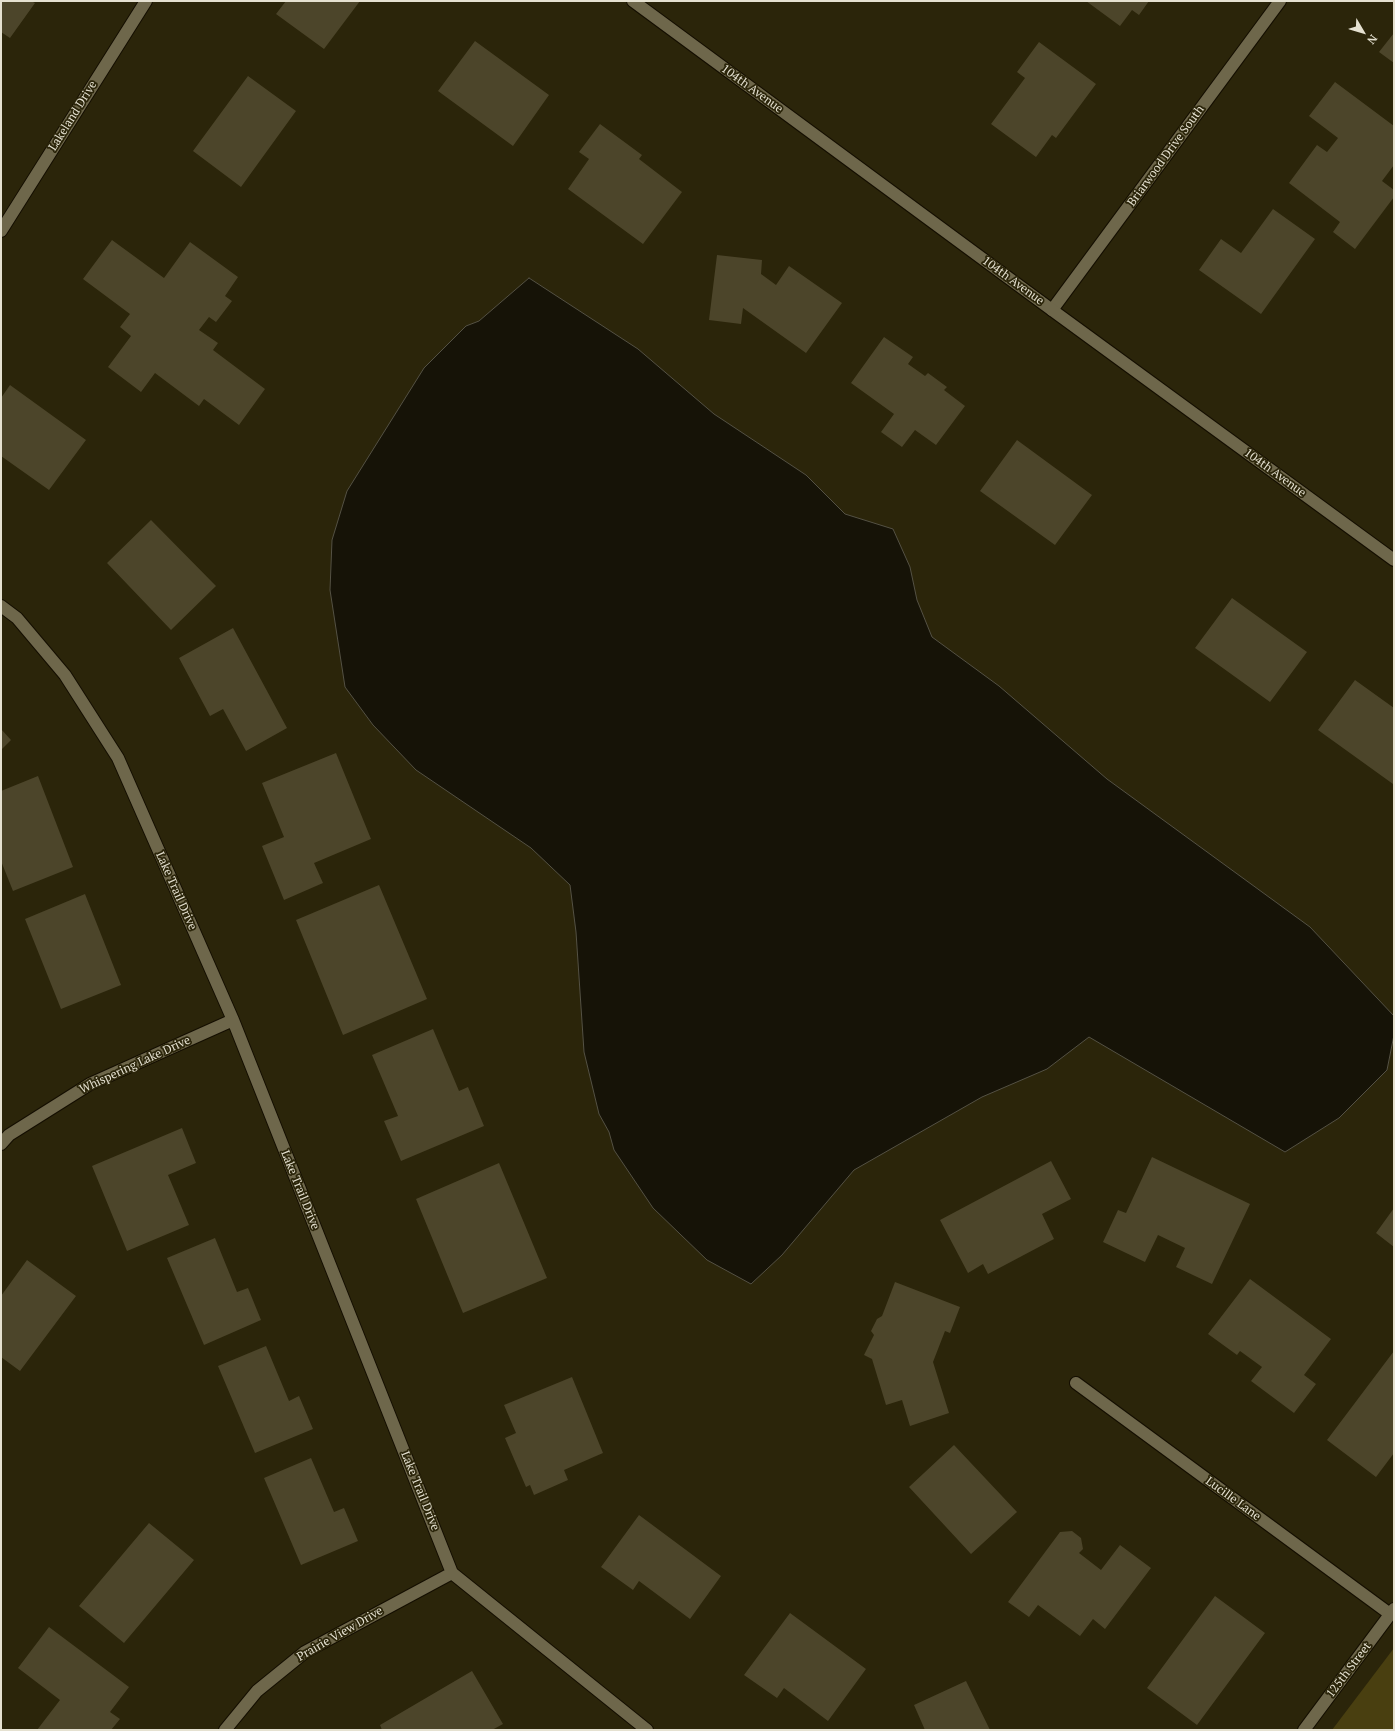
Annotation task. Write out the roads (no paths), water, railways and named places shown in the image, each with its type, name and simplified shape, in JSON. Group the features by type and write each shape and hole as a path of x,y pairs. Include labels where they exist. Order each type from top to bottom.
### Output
{"street":[{"name":"Lakeland Drive","path":"1,231 146,1"},
{"name":"104th Avenue","path":"634,1 1052,310 1394,560"},
{"name":"Briarwood Drive South","path":"1052,310 1280,1"},
{"name":"Lake Trail Drive","path":"1,606 18,618 65,675 118,758 233,1020 452,1573 647,1730"},
{"name":"Whispering Lake Drive","path":"1,1144 9,1135 90,1084 233,1020"},
{"name":"Lucille Lane","path":"1076,1384 1392,1612"},
{"name":"Prairie View Drive","path":"225,1730 257,1691 305,1652 452,1573"},
{"name":"125th Street","path":"1304,1730 1392,1612"}]}
